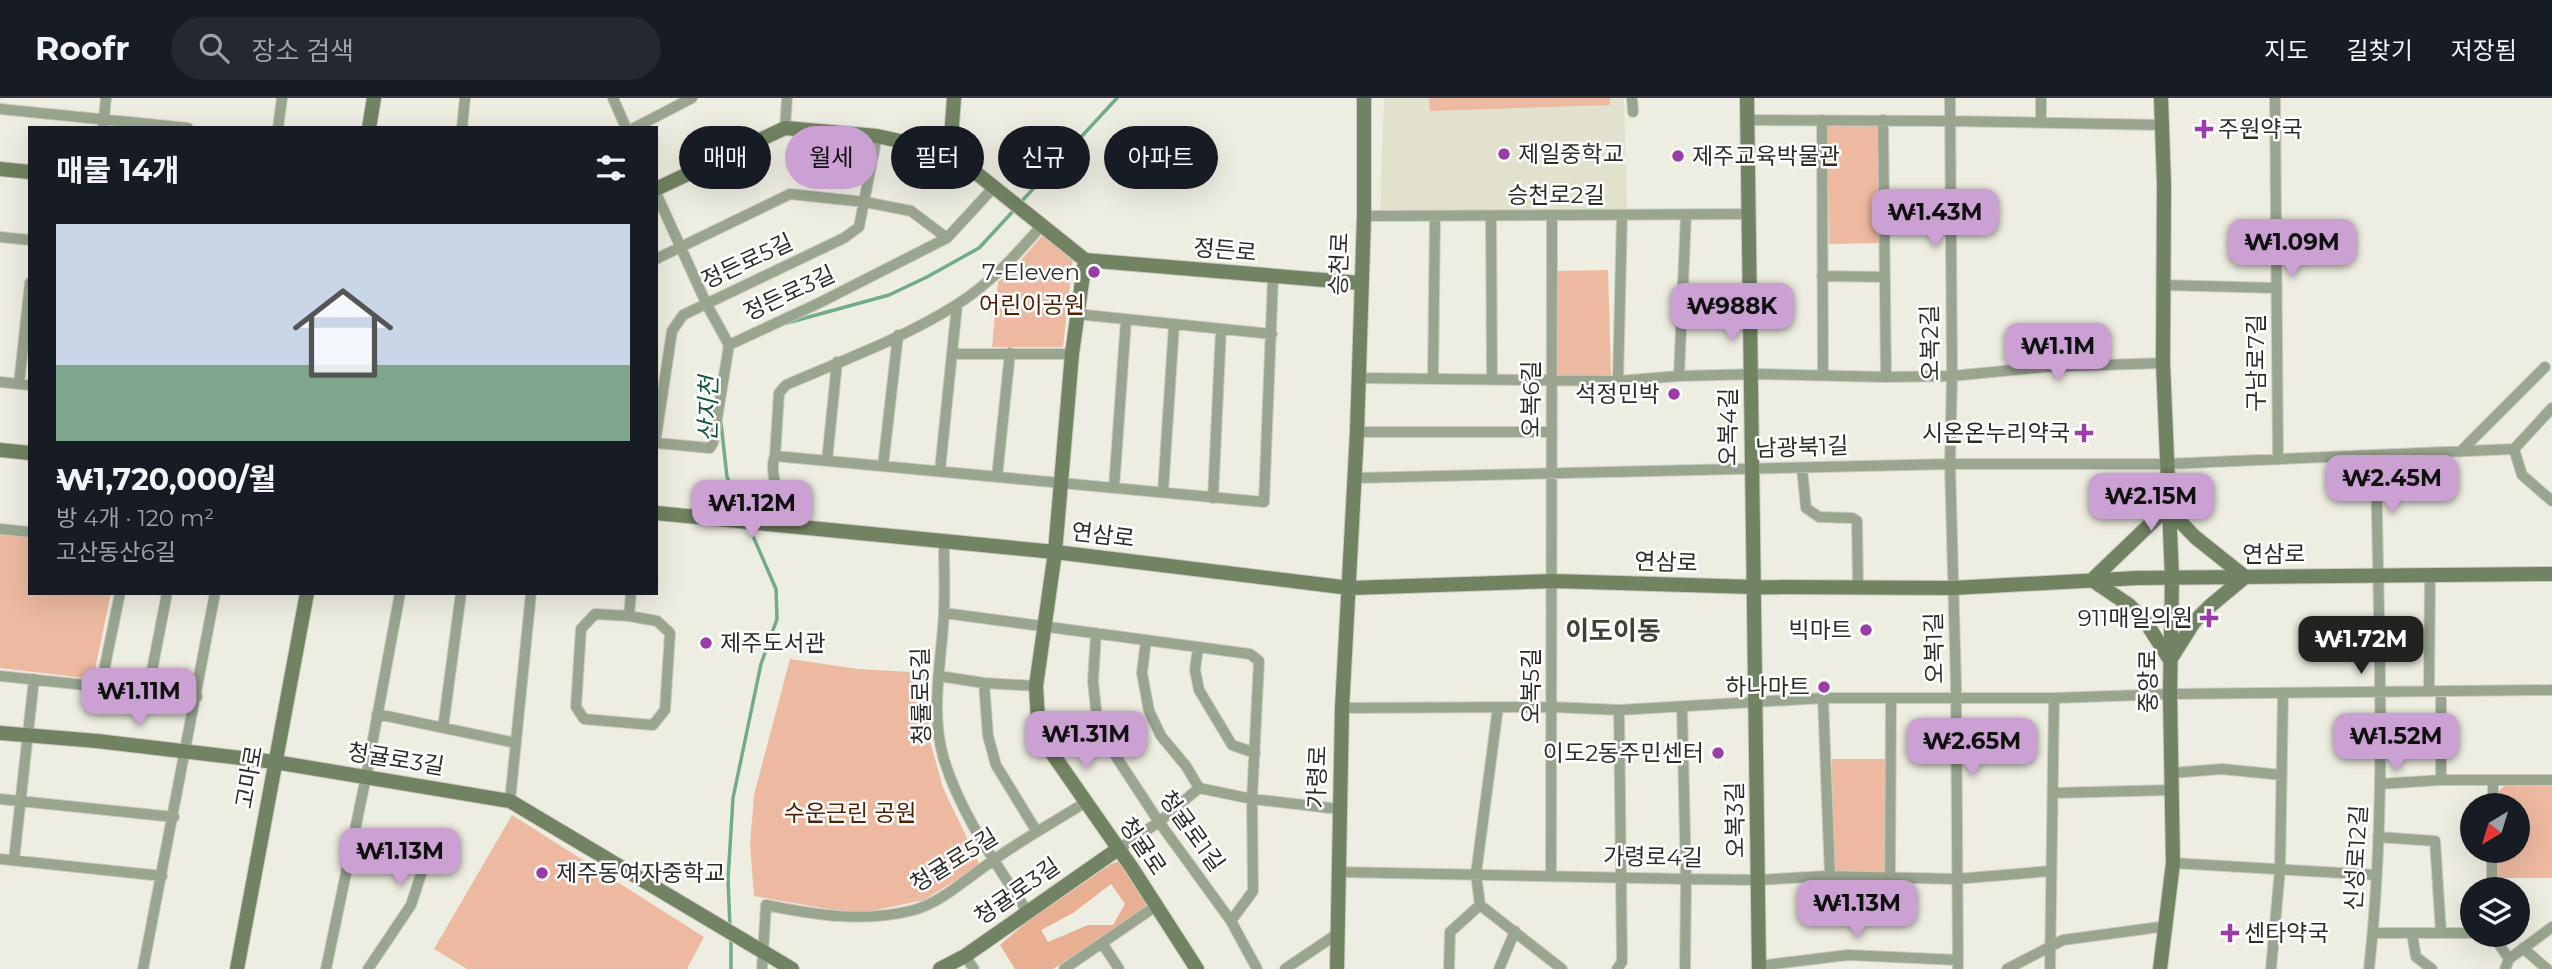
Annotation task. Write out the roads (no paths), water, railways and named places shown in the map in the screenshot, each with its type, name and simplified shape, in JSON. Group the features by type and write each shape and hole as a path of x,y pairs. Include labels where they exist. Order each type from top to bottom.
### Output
{"main road":[{"path":"369,126 374,98"},
{"path":"952,126 954,98"},
{"name":"승천로","path":"1350,587 1364,216 1364,98"},
{"name":"오복4길","path":"1747,98 1754,587"},
{"name":"중앙로","path":"2160,969 2173,863 2170,694 2172,578 2163,363 2164,184 2161,98"},
{"path":"658,190 785,128"},
{"path":"877,136 891,139"},
{"path":"0,169 28,172"},
{"path":"984,179 1085,260 1076,314 1055,552"},
{"name":"정든로","path":"1085,260 1273,278 1360,283"},
{"path":"0,450 28,453"},
{"path":"2167,508 2204,545 2245,577 2194,622 2170,660 2145,621 2129,605 2092,580 2167,508"},
{"name":"연삼로","path":"658,513 1055,552 1350,587 1553,582 1954,588 2172,578 2552,574"},
{"name":"청귤로","path":"1055,552 1036,686 1038,721 1047,746 1197,969"},
{"name":"가령로","path":"1337,969 1342,708 1350,587"},
{"name":"오복3길","path":"1754,587 1758,967"},
{"name":"고마로","path":"237,969 307,595"},
{"name":"청귤로3길","path":"0,733 275,762 510,801 764,952"},
{"name":"청귤로3길","path":"940,969 965,956 1118,849"},
{"path":"764,952 792,969"}],"street":[{"path":"104,124 106,98"},
{"path":"278,126 282,98"},
{"path":"462,126 465,98"},
{"path":"613,98 625,126"},
{"path":"638,126 692,98"},
{"path":"785,126 787,98"},
{"path":"1632,98 1633,112"},
{"name":"오복2길","path":"1950,98 1950,464 1954,588"},
{"path":"2041,98 2041,124"},
{"name":"구남로7길","path":"2275,98 2278,460"},
{"path":"0,109 104,124 146,126"},
{"path":"1747,120 2162,125"},
{"path":"1822,120 1823,375"},
{"path":"1883,121 1886,377"},
{"name":"정든로3길","path":"658,443 710,448 729,345 947,238 991,185"},
{"name":"정든로5길","path":"658,425 673,331 683,315 844,238 859,227 867,189"},
{"path":"658,258 790,194 865,202 911,211 947,238"},
{"path":"658,196 706,303 729,345"},
{"name":"승천로2길","path":"1364,216 1748,214"},
{"path":"1618,381 1622,215"},
{"path":"1679,376 1686,215"},
{"path":"1433,378 1435,216"},
{"path":"1491,216 1492,379"},
{"name":"오복6길","path":"1552,216 1553,582"},
{"path":"786,527 771,463 775,456 779,393 786,385 898,335 957,305 1012,259 1042,225"},
{"path":"0,237 28,240"},
{"path":"1822,276 1884,277"},
{"path":"775,456 1264,502 1273,278"},
{"path":"2162,285 2277,288"},
{"path":"940,470 957,305"},
{"path":"1076,314 1272,334"},
{"path":"0,382 24,385 28,317"},
{"path":"1114,488 1126,320"},
{"path":"1163,492 1174,325"},
{"path":"1213,498 1221,329"},
{"path":"883,466 898,335"},
{"path":"997,477 1010,353"},
{"path":"952,354 1072,354"},
{"path":"827,461 837,362"},
{"path":"1359,378 1618,381 1679,376 1952,376 2044,367 2163,363"},
{"path":"2460,452 2545,367"},
{"path":"2166,464 2514,449 2552,408"},
{"path":"1357,432 1552,432"},
{"path":"2514,449 2522,475 2552,501"},
{"path":"2376,455 2377,575"},
{"name":"남광북1길","path":"1354,478 1950,464 2166,464"},
{"path":"1802,468 1805,508 1819,517 1852,518 1857,521 1858,587"},
{"path":"0,529 28,532"},
{"name":"청률로5길","path":"944,542 944,613 938,715 943,754 956,790 994,860 1027,911"},
{"name":"신성로12길","path":"2369,969 2380,784 2377,575"},
{"path":"2429,691 2430,575"},
{"name":"오복5길","path":"1551,876 1553,582"},
{"name":"오복1길","path":"1758,967 1848,955 1958,965 1954,588"},
{"path":"101,685 120,595"},
{"path":"148,691 167,595"},
{"path":"143,969 215,595"},
{"path":"326,969 366,777 400,595"},
{"path":"443,728 461,595"},
{"path":"510,801 531,595"},
{"path":"629,616 631,595"},
{"path":"944,613 1251,654 1259,661 1252,799 1253,891 1231,921"},
{"path":"595,614 629,616 657,621 670,633 665,710 653,725 584,719 576,707 582,629 595,614"},
{"name":"청귤로1길","path":"1096,633 1093,681 1098,729 1158,822 1231,921 1257,969"},
{"path":"1146,640 1142,674 1149,711 1161,736 1186,766 1199,788 1252,799 1339,809"},
{"path":"1198,647 1195,670 1199,690 1232,745 1255,753"},
{"path":"0,676 197,696"},
{"path":"939,676 985,683 1036,686"},
{"path":"14,860 34,679"},
{"path":"985,683 988,737 996,765 1037,832"},
{"path":"1342,708 1552,707 1619,710 1823,698 2054,698 2170,694 2552,690"},
{"path":"2441,691 2441,780"},
{"path":"2271,969 2280,869 2283,693"},
{"path":"1823,698 1830,876"},
{"path":"1890,878 1891,698"},
{"path":"2050,969 2054,698"},
{"path":"1498,707 1476,874 1480,905 1562,969"},
{"path":"1682,707 1685,969"},
{"path":"1617,969 1622,962 1619,710"},
{"path":"377,714 516,743"},
{"path":"2171,773 2221,769 2282,775"},
{"path":"2380,784 2441,780 2552,780"},
{"path":"2493,781 2493,793"},
{"path":"1118,849 1158,822 1199,788"},
{"path":"2053,793 2172,790"},
{"path":"0,799 174,817"},
{"name":"청귤로5길","path":"764,952 766,905 813,915 857,919 915,909 942,896 1086,802"},
{"path":"354,833 428,853 411,905 368,969"},
{"path":"2378,837 2435,841 2441,933"},
{"path":"0,859 162,876"},
{"path":"2173,863 2376,875"},
{"name":"가령로4길","path":"1338,872 1758,880 1830,876 1956,879 2051,871"},
{"path":"1449,969 1450,932 1480,905"},
{"path":"1064,969 1156,906"},
{"path":"2007,969 2063,940 2166,926"},
{"path":"2498,947 2507,964 2552,927"},
{"path":"1499,969 1515,931"},
{"name":"신성로12길","path":"2373,933 2460,933"},
{"path":"1285,969 1337,934"},
{"path":"2412,934 2416,957 2432,969"},
{"path":"1102,943 1119,969"},
{"path":"2524,948 2547,969"},
{"path":"762,969 764,952"},
{"path":"965,956 974,969"},
{"path":"1871,969 1877,956"}],"waterway":[{"name":"산지천","path":"1021,202 1117,98"},
{"name":"산지천","path":"787,323 889,295 927,277 979,248 1016,208"},
{"name":"산지천","path":"721,423 727,477 745,517"},
{"name":"산지천","path":"730,928 728,879 733,798 761,664 777,619 776,589 749,527"},
{"name":"산지천","path":"731,939 731,969"}],"place":[{"name":"주원약국","path":"2204,129"},
{"name":"제일중학교","path":"1504,154"},
{"name":"제주교육박물관","path":"1678,156"},
{"name":"7-Eleven","path":"1094,272"},
{"name":"석정민박","path":"1674,394"},
{"name":"시온온누리약국","path":"2084,433"},
{"name":"911매일의원","path":"2209,618"},
{"name":"빅마트","path":"1866,630"},
{"name":"제주도서관","path":"706,643"},
{"name":"하나마트","path":"1824,687"},
{"name":"이도2동주민센터","path":"1718,753"},
{"name":"제주동여자중학교","path":"542,873"},
{"name":"센타약국","path":"2230,933"}],"district":[{"name":"이도이동","path":"1613,631"}],"park label":[{"name":"어린이공원","path":"1032,305"},
{"name":"수운근린 공원","path":"850,813"}]}
